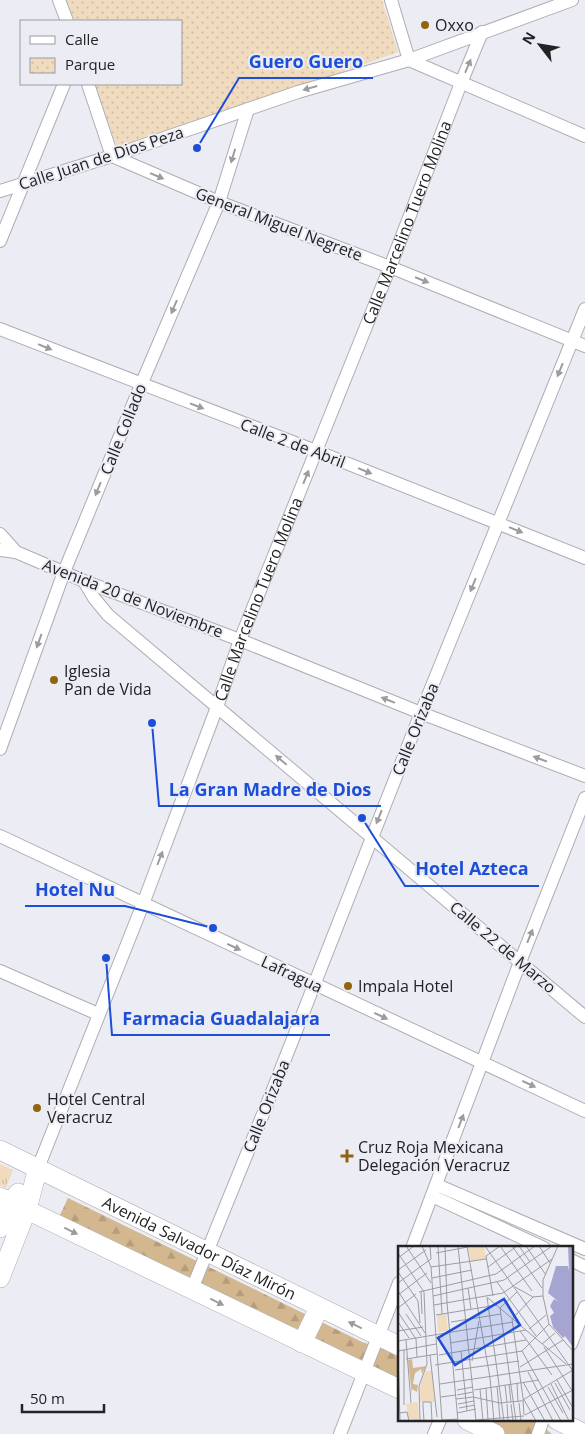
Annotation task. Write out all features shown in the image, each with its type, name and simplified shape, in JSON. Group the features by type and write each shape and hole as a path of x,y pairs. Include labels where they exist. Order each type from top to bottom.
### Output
{"main road":[{"name":"Avenida Salvador Díaz Mirón","path":"0,1150 398,1346"},
{"name":"Calle Marcelino Tuero Molina","path":"0,1228 13,1203 38,1168"},
{"name":"Calle Marcelino Tuero Molina","path":"0,1278 13,1203"},
{"path":"13,1203 398,1389"},
{"path":"302,1343 319,1308"},
{"path":"471,1422 495,1434"},
{"path":"561,1422 585,1434"}],"street":[{"path":"59,0 67,20"},
{"path":"391,0 409,60 585,136"},
{"name":"Calle Juan de Dios Peza","path":"0,191 112,156 298,92 409,60 572,0"},
{"name":"Calle Marcelino Tuero Molina","path":"38,1168 143,904 217,707 240,640 390,267 460,83 482,32"},
{"path":"0,241 64,85"},
{"path":"88,85 112,156"},
{"name":"Calle Collado","path":"0,749 64,572 219,202 248,109"},
{"name":"General Miguel Negrete","path":"112,156 219,202 390,267 585,346"},
{"name":"Calle Orizaba","path":"192,1289 421,713 585,309"},
{"name":"Calle 2 de Abril","path":"0,329 316,451 585,558"},
{"name":"Avenida 20 de Noviembre","path":"0,534 16,552"},
{"name":"Avenida 20 de Noviembre","path":"0,550 16,552 84,581 240,640 421,713 585,776"},
{"name":"Calle 22 de Marzo","path":"84,581 94,598 108,615 585,1017"},
{"path":"413,1246 520,962 585,798"},
{"name":"Lafragua","path":"0,836 314,985 585,1110"},
{"path":"0,971 98,1014"},
{"path":"435,1190 540,1246"},
{"path":"435,1190 585,1249"},
{"path":"572,1260 585,1267"},
{"path":"340,1434 398,1285"},
{"path":"572,1341 585,1307"},
{"path":"434,1434 439,1422"},
{"path":"538,1434 542,1422"}],"green space":[{"path":"64,0 382,0 398,52 119,152 94,85 182,85 182,20 72,20"},
{"path":"0,1164 13,1170 6,1188 0,1185"},
{"path":"68,1198 362,1342 398,1354 398,1385 380,1377 361,1360 60,1215"},
{"path":"480,1422 537,1422 552,1434 506,1434"}],"place":[{"name":"Oxxo","path":"425,25"},
{"name":"Guero Guero","path":"197,148"},
{"name":"Iglesia Pan de Vida","path":"54,680"},
{"name":"La Gran Madre de Dios","path":"152,723"},
{"name":"Hotel Azteca","path":"362,818"},
{"name":"Hotel Nu","path":"213,928"},
{"name":"Farmacia Guadalajara","path":"106,958"},
{"name":"Impala Hotel","path":"348,986"},
{"name":"Hotel Central Veracruz","path":"37,1108"},
{"name":"Cruz Roja Mexicana Delegación Veracruz","path":"347,1156"}]}
